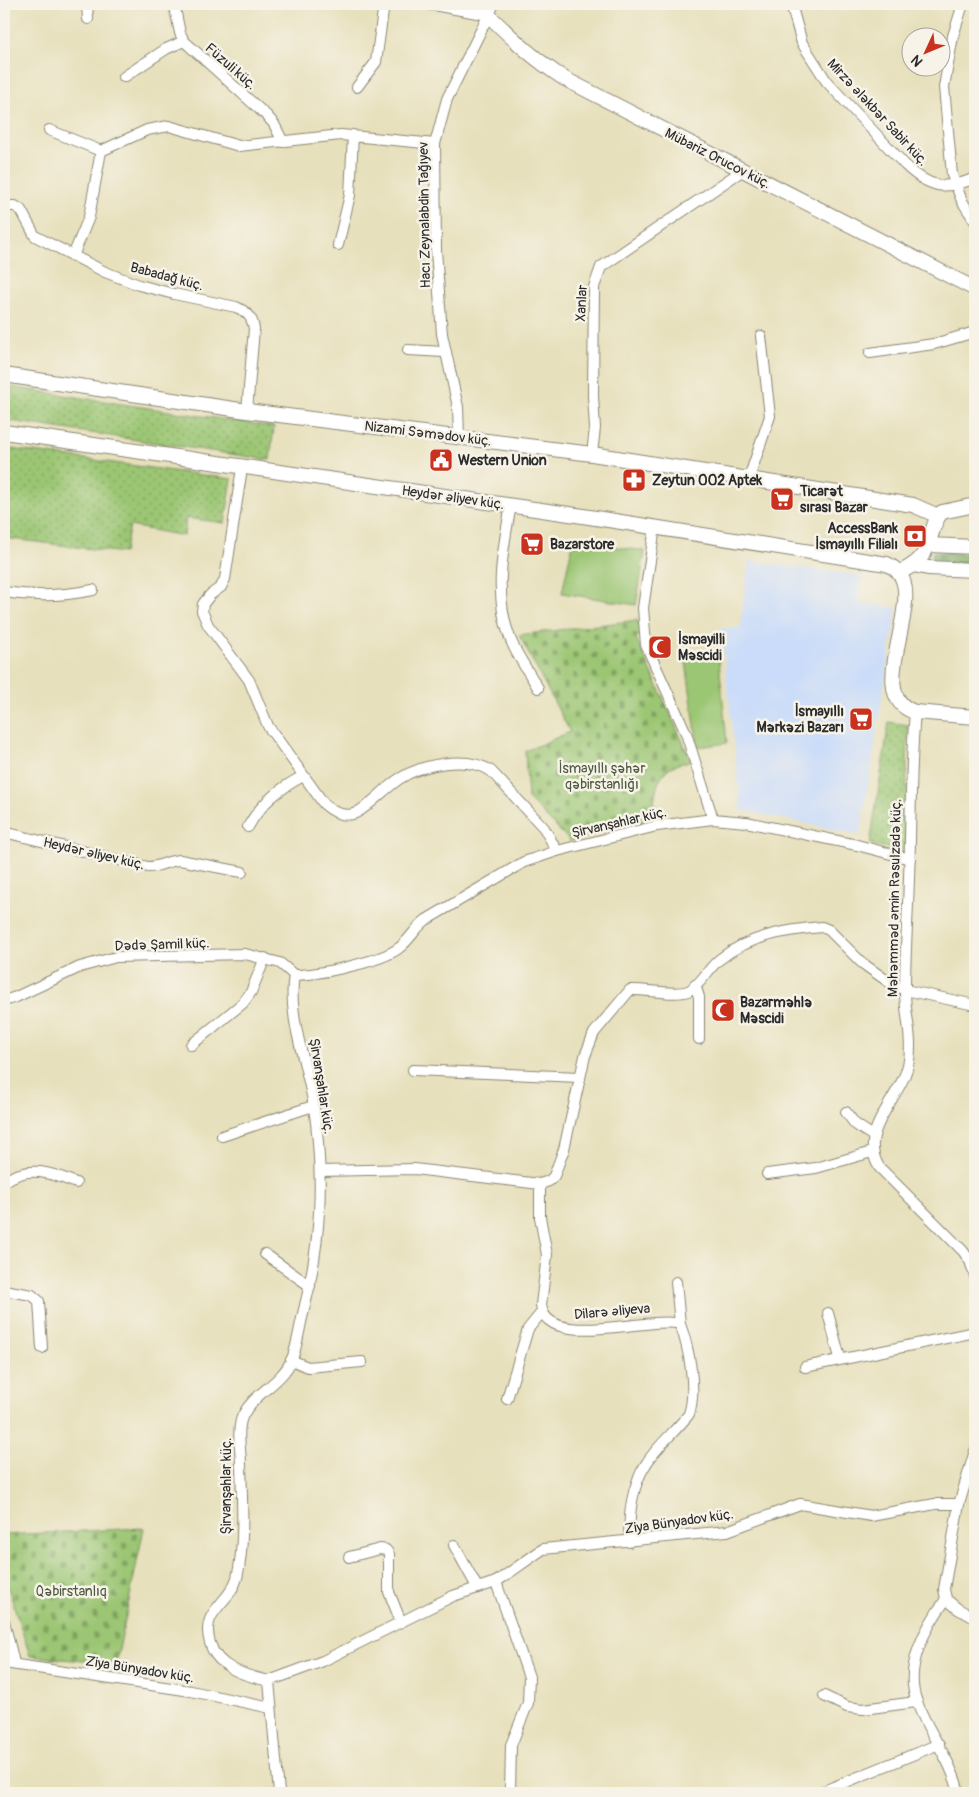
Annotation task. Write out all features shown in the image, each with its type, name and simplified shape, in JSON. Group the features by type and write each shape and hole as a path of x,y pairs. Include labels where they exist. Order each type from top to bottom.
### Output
{"street":[{"path":"86,4 88,19"},
{"path":"124,77 166,48 184,41 180,33 174,4"},
{"path":"356,87 376,62 384,4"},
{"path":"428,4 492,10"},
{"name":"Mübariz Orucov küç.","path":"477,4 492,10 535,59 565,78 975,289"},
{"name":"Mirzə Ələkbər Sabir küç.","path":"790,4 802,43 827,82 918,177 929,183 955,186"},
{"path":"963,4 953,36 944,87 955,186 975,222"},
{"name":"Hacı Zeynalabdin Tağıyev","path":"459,436 458,407 444,352 436,250 435,144 447,99 492,10"},
{"name":"Füzuli küç.","path":"184,41 267,116 274,124 283,142"},
{"path":"49,130 101,151 158,127 183,129 239,146 354,135 435,144"},
{"path":"338,245 350,195 354,135"},
{"path":"73,256 89,217 101,151"},
{"name":"Xanlar","path":"592,454 595,428 592,396 594,287 601,267 743,170"},
{"path":"955,186 975,178"},
{"name":"Babadağ küç.","path":"4,206 15,206 21,210 35,236 73,256 139,285 236,307 247,312 253,321 254,329 247,411"},
{"path":"870,353 934,344 975,332"},
{"path":"749,478 770,416 761,336"},
{"path":"408,350 444,352"},
{"name":"Nizami Səmədov küç.","path":"4,375 247,411 592,454 914,505 938,516"},
{"name":"Heydər Əliyev küç.","path":"4,432 655,527 887,564 900,573"},
{"path":"242,468 225,579 221,587 210,595 203,604 202,611 208,625 249,680 268,726 324,804 332,812 342,815 355,813 408,773 463,761 482,765 491,771 544,828 558,850"},
{"path":"511,505 500,567 502,613 510,639 538,688"},
{"path":"975,505 949,509 938,516 929,544 921,559 900,573 905,592 893,682 898,701 907,709 915,712 975,717"},
{"path":"655,527 643,608 646,645 686,732 713,819"},
{"path":"929,544 975,547"},
{"path":"913,565 928,568 975,570"},
{"path":"4,593 35,596 70,594 93,590"},
{"name":"Məhəmməd Əmin Rəsulzadə küç.","path":"872,1152 873,1136 909,1065 911,1040 904,990 910,859 910,780 915,712"},
{"path":"248,827 257,811 278,790 303,776"},
{"name":"Şirvanşahlar küç.","path":"269,1681 248,1676 228,1667 216,1655 210,1644 207,1629 210,1617 232,1589 239,1567 242,1508 240,1429 243,1416 249,1407 282,1375 291,1360 310,1286 319,1228 320,1171 314,1106 292,1001 294,975 326,972 388,954 401,946 416,927 426,920 524,862 558,850 657,826 713,819 746,822 857,845 910,859"},
{"name":"Heydər Əliyev küç.","path":"4,832 148,867 158,867 173,860 180,860 242,872"},
{"path":"320,1171 414,1170 540,1184 549,1181 554,1176 564,1149 580,1077 594,1033 624,995 630,990 684,992 695,985 720,959 742,944 769,935 822,927 829,930 862,963 904,990 975,1004"},
{"name":"Dədə Şamil küç.","path":"4,1001 80,967 116,957 244,954 280,963 294,975"},
{"path":"191,1045 243,1003 251,992 265,958"},
{"path":"695,985 699,996 699,1039"},
{"path":"413,1070 580,1077"},
{"path":"222,1136 314,1106"},
{"path":"846,1112 855,1124 873,1136"},
{"path":"767,1174 801,1171 872,1152 879,1167 963,1251 970,1260 975,1276"},
{"path":"4,1182 32,1171 50,1172 76,1184"},
{"path":"507,1399 528,1329 542,1312 547,1255 540,1217 540,1184"},
{"path":"265,1254 310,1286"},
{"path":"629,1542 629,1519 638,1478 647,1463 689,1414 692,1405 688,1346 680,1324 676,1282"},
{"path":"4,1290 32,1295 39,1301 42,1348"},
{"name":"Dilarə Əliyeva","path":"542,1312 551,1321 570,1329 586,1330 665,1321 680,1324"},
{"path":"828,1313 840,1358"},
{"path":"805,1367 840,1358 975,1332"},
{"path":"291,1360 308,1367 362,1362"},
{"path":"975,1451 959,1504 944,1589 946,1599 958,1609 975,1618"},
{"name":"Ziya Bünyadov küç.","path":"269,1681 323,1661 453,1596 496,1582 543,1549 727,1531 800,1504 871,1516 935,1504 959,1504"},
{"path":"454,1545 477,1588"},
{"path":"349,1557 380,1549 386,1550 389,1554 389,1592 400,1622"},
{"path":"496,1582 529,1677 528,1703 511,1745 510,1793"},
{"path":"946,1599 928,1624 920,1645 912,1679 916,1702 954,1774 959,1793"},
{"path":"4,1622 9,1663"},
{"name":"Ziya Bünyadov küç.","path":"9,1663 191,1691 271,1708"},
{"path":"269,1681 278,1793"},
{"path":"824,1696 847,1707 863,1709 916,1702"},
{"path":"819,1793 939,1744"}],"shaded area":[{"path":"749,561 863,576 858,602 897,608 860,835 741,810 721,628 740,628"}],"green space":[{"path":"4,386 274,427 270,460 4,420"},
{"path":"4,448 232,479 225,523 186,518 184,536 130,526 124,553 4,538"},
{"path":"573,541 645,551 636,605 562,593"},
{"path":"933,552 975,554 975,564 930,562"},
{"name":"İsmayıllı şəhər qəbirstanlığı","path":"637,620 642,633 636,638 691,760 669,768 660,779 656,792 653,819 570,841 528,799 525,751 570,732 519,635"},
{"path":"718,651 727,743 698,747 685,655"},
{"path":"889,722 908,725 905,852 870,844"},
{"name":"Qəbirstanlıq","path":"144,1528 116,1664 30,1656 4,1575 4,1535"}],"place":[{"name":"Western Union","path":"441,460"},
{"name":"Zeytun 002 Aptek","path":"634,480"},
{"name":"Ticarət sırası Bazar","path":"782,499"},
{"name":"AccessBank İsmayıllı Filialı","path":"915,536"},
{"name":"Bazarstore","path":"532,544"},
{"name":"İsmayilli Məscidi","path":"660,647"},
{"name":"İsmayıllı Mərkəzi Bazarı","path":"861,719"},
{"name":"Bazarməhlə Məscidi","path":"723,1010"}]}
